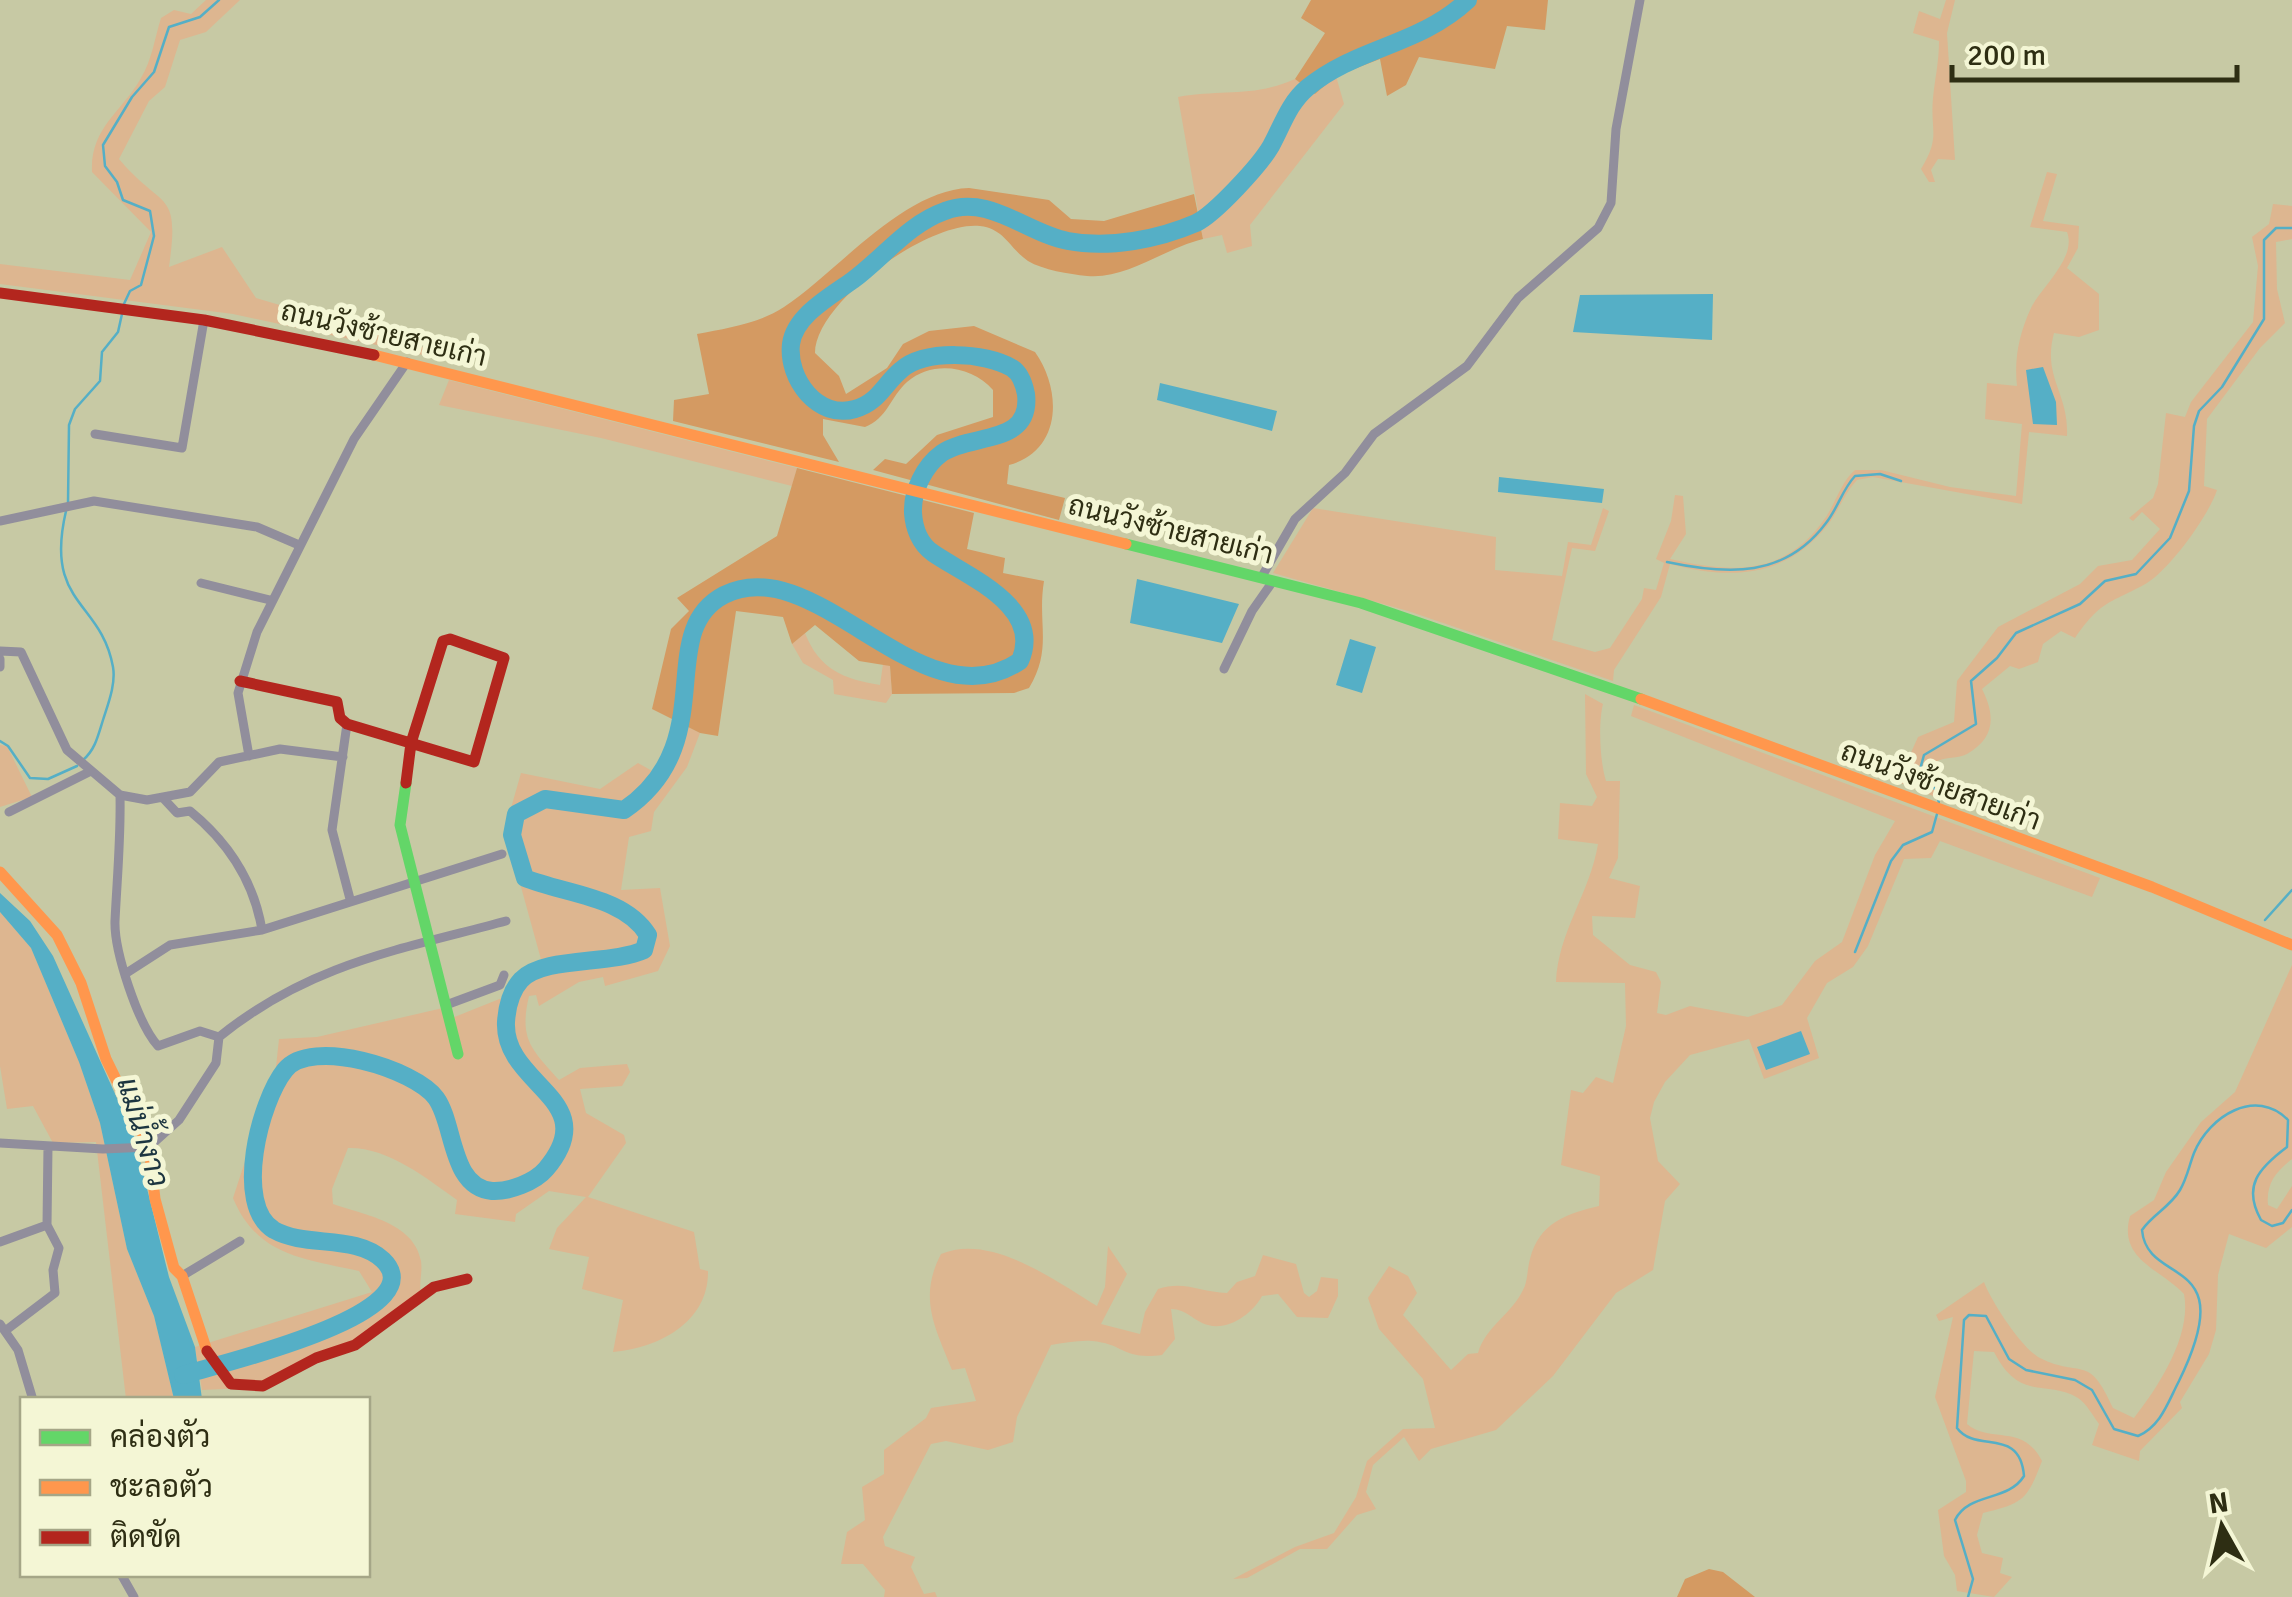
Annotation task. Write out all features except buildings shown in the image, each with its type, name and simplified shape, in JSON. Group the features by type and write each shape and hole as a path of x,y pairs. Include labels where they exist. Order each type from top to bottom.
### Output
{"main road":[{"name":"ถนนวังซ้ายสายเก่า","path":"0,293 204,320 407,362 1267,579 1460,634 2152,887 2292,945"},
{"path":"240,682 337,702 340,718 347,724 410,743 474,762 505,663 500,653 450,638 443,641 410,743 400,826 458,1054"},
{"path":"0,872 64,947 145,1148 174,1268 182,1276 211,1362 240,1388 263,1386 316,1358 346,1350 434,1287 467,1279"}],"street":[{"path":"1224,669 1295,519 1345,472 1374,434 1467,366 1518,298 1598,228 1611,203 1616,128 1640,0"},
{"path":"95,434 182,448 204,320"},
{"path":"249,756 238,694 270,600 354,439 407,362"},
{"path":"0,521 94,501 229,521 299,545"},
{"path":"201,583 270,600"},
{"path":"0,650 21,652 50,717 75,758 120,796 163,798 190,792 218,762 288,748 343,757"},
{"path":"0,659 0,667"},
{"path":"347,724 332,842 350,899"},
{"path":"9,812 87,770"},
{"path":"120,796 122,871 114,925 126,974 158,1046 200,1031 219,1037"},
{"path":"163,798 177,813 190,811 216,834 254,889 262,930"},
{"path":"126,974 170,945 262,930 502,854"},
{"path":"0,1143 145,1148 180,1120 216,1063 219,1037 258,1005 318,973 506,921"},
{"path":"446,1005 500,985 504,974"},
{"path":"33,1397 18,1350 2,1327 55,1293 53,1270 59,1248 46,1226 48,1146"},
{"path":"0,1242 46,1226"},
{"path":"182,1276 240,1242"}],"shaded area":[{"path":"206,0 240,0 206,32 180,40 165,87 149,101 119,159 170,212 169,267 222,247 256,298 425,348 423,355 233,314 0,284 0,264 130,280 151,232 92,172 96,144 145,71 161,18 174,10 191,14"},
{"path":"1311,0 1548,0 1545,30 1507,26 1495,69 1419,57 1406,85 1387,96 1380,59 1336,76 1315,94 1295,79 1325,33 1301,18"},
{"path":"1946,0 1955,0 1947,33 1955,160 1938,159 1931,170 1935,182 1929,182 1921,169 1933,141 1939,41 1913,33 1919,11 1940,19"},
{"path":"1336,76 1344,104 1250,225 1252,246 1227,253 1222,235 1203,239 1178,97 1251,91 1295,79 1315,94"},
{"path":"2047,172 2057,174 2043,221 2079,226 2078,248 2067,268 2099,294 2099,330 2079,337 2054,333 2051,362 2067,421 2067,436 2029,432 2022,504 1873,477 1857,480 1811,543 1775,565 1735,573 1670,564 1661,597 1614,670 1613,681 1408,611 1273,573 1313,508 1496,537 1495,570 1562,576 1568,542 1591,545 1603,508 1609,511 1595,551 1572,548 1552,640 1595,652 1610,648 1642,599 1644,588 1656,590 1664,563 1656,559 1671,521 1675,495 1683,496 1686,534 1670,559 1736,568 1775,560 1810,537 1855,470 1881,470 1950,487 2016,496 2022,424 1985,419 1987,383 2017,386 2017,356 2027,318 2067,252 2067,232 2030,227"},
{"path":"969,188 1049,200 1071,219 1104,221 1194,194 1203,239 1102,276 1064,273 1034,264 1001,235 980,226 933,236 879,268 854,289 820,333 815,353 839,376 846,394 887,368 903,344 929,331 974,326 1035,352 1050,385 1052,418 1039,447 1009,465 1007,484 1065,498 1059,520 873,470 885,459 906,464 937,435 993,417 993,390 963,371 940,369 917,375 879,419 865,427 823,419 823,435 839,462 673,421 674,400 709,394 697,334 742,325 774,313 895,217 944,192"},
{"path":"2273,204 2292,206 2292,239 2276,242 2277,289 2285,323 2260,348 2207,419 2204,486 2217,490 2188,541 2147,583 2100,609 2075,638 2061,631 2043,644 2038,662 2019,669 2010,666 1982,689 1991,717 1988,733 1967,754 1935,762 1929,773 1948,793 1948,802 1863,768 1905,766 1918,737 1954,722 1957,681 1998,627 2080,584 2098,566 2132,560 2160,529 2142,512 2133,521 2129,518 2153,498 2158,484 2166,413 2185,417 2191,402 2253,322 2258,266 2252,237 2269,224"},
{"path":"449,380 797,468 792,486 601,438 439,405"},
{"path":"797,468 974,513 967,549 1005,558 1003,573 1044,581 1042,648 1029,688 1014,693 892,694 890,666 859,661 815,625 792,644 783,617 736,611 718,736 700,733 652,709 671,629 689,611 677,598 777,536"},
{"path":"805,633 825,664 844,675 880,685 883,664 890,666 892,694 886,703 834,694 833,680 803,663 792,644"},
{"path":"1585,694 1603,704 1600,743 1606,781 1620,781 1618,858 1609,878 1640,886 1635,918 1592,916 1593,935 1630,965 1656,972 1661,982 1657,1013 1666,1015 1690,1006 1748,1017 1782,1005 1815,961 1842,942 1875,855 1895,821 1631,716 1634,705 2100,878 2092,897 1940,841 1931,858 1904,859 1868,946 1853,967 1827,983 1807,1018 1819,1058 1764,1079 1749,1039 1690,1055 1665,1082 1650,1118 1658,1161 1680,1184 1665,1201 1653,1270 1616,1293 1553,1376 1496,1430 1431,1449 1419,1461 1404,1437 1373,1465 1366,1492 1376,1509 1357,1515 1327,1549 1300,1549 1247,1578 1233,1579 1295,1547 1334,1533 1356,1497 1367,1461 1403,1429 1435,1428 1423,1379 1379,1329 1368,1298 1389,1266 1408,1276 1417,1293 1403,1315 1451,1370 1468,1354 1478,1353 1487,1335 1518,1299 1534,1247 1547,1229 1565,1217 1599,1206 1600,1176 1561,1165 1571,1090 1583,1093 1596,1077 1613,1083 1626,1026 1625,983 1556,982 1562,946 1598,844 1558,839 1560,803 1592,806 1597,797 1586,774"},
{"path":"676,721 700,733 687,767 654,812 651,831 629,837 621,890 660,888 670,946 658,971 605,986 603,977 579,982 539,1006 536,995 529,996 526,1023 530,1043 559,1080 580,1068 627,1064 630,1072 622,1086 580,1089 586,1113 624,1135 626,1143 588,1197 694,1232 700,1269 708,1271 706,1289 691,1318 664,1338 613,1352 623,1300 582,1289 589,1257 549,1249 557,1228 586,1197 549,1191 516,1214 515,1222 455,1214 457,1200 419,1174 392,1158 348,1148 332,1189 333,1204 386,1222 409,1237 421,1261 423,1300 366,1344 321,1359 270,1387 202,1390 195,1347 372,1292 359,1271 301,1258 269,1243 243,1217 233,1198 276,1067 279,1039 317,1037 443,1008 447,1020 524,989 542,963 505,829 521,773 600,789 638,763 654,772 669,749"},
{"path":"0,745 7,746 32,797 0,807"},
{"path":"0,912 31,948 79,1062 100,1123 127,1249 154,1316 174,1397 126,1397 96,1142 53,1143 33,1106 7,1109 0,1066"},
{"path":"2292,965 2292,1159 2273,1179 2268,1205 2277,1209 2292,1186 2292,1227 2266,1248 2229,1234 2218,1275 2216,1330 2209,1354 2180,1402 2182,1408 2140,1451 2139,1461 2092,1445 2099,1424 2078,1398 2024,1384 2004,1368 1994,1352 1974,1351 1967,1424 1976,1430 2026,1442 2042,1461 2022,1498 1983,1513 1977,1535 1982,1553 2003,1558 2000,1573 2012,1577 1994,1597 1957,1591 1955,1575 1944,1556 1938,1510 1966,1492 1966,1481 1935,1397 1953,1317 1939,1321 1936,1315 1984,1282 2008,1324 2033,1353 2054,1364 2090,1373 2113,1408 2134,1418 2171,1359 2185,1310 2184,1294 2135,1253 2128,1231 2130,1216 2154,1200 2166,1172 2201,1122 2235,1092"},
{"path":"1108,1246 1127,1274 1101,1324 1140,1334 1145,1312 1158,1289 1184,1286 1227,1293 1237,1282 1255,1276 1263,1255 1296,1264 1304,1293 1309,1297 1317,1291 1321,1277 1338,1279 1338,1296 1328,1318 1297,1317 1278,1294 1262,1296 1253,1309 1224,1325 1208,1325 1171,1309 1175,1339 1162,1355 1131,1354 1092,1341 1051,1345 1017,1417 1013,1442 988,1450 946,1441 931,1444 883,1537 885,1546 915,1557 911,1567 924,1594 935,1592 937,1597 884,1597 885,1590 863,1564 841,1564 847,1532 865,1520 862,1487 884,1474 884,1450 926,1418 931,1408 976,1401 965,1368 952,1370 931,1312 931,1285 941,1254 960,1249 1001,1254 1097,1306 1105,1287"},
{"path":"1709,1569 1723,1572 1755,1597 1677,1597 1685,1579"}],"water":[{"path":"1713,294 1712,340 1573,332 1580,295"},
{"path":"2043,367 2056,402 2057,425 2033,424 2026,370"},
{"path":"1160,383 1277,411 1272,431 1157,400"},
{"path":"1499,477 1604,489 1602,503 1498,492"},
{"path":"1137,579 1239,604 1222,643 1130,623"},
{"path":"1350,639 1376,647 1362,693 1336,685"},
{"path":"0,893 30,921 53,956 134,1136 169,1277 195,1347 202,1397 174,1397 154,1316 127,1249 100,1123 79,1062 31,948 0,912"},
{"path":"1801,1031 1810,1054 1766,1070 1757,1047"}],"waterway":[{"path":"123,306 130,291 141,285 154,236 150,211 123,200 117,182 105,166 103,145 132,97 154,72 169,27 200,17 219,0"},
{"path":"183,1375 273,1349 352,1318 379,1299 392,1280 383,1260 372,1252 287,1235 274,1230 262,1217 253,1177 260,1128 276,1085 285,1070 298,1061 317,1056 362,1061 425,1087 442,1109 461,1167 478,1187 492,1191 514,1188 546,1169 561,1145 564,1126 558,1109 509,1044 506,1022 512,995 521,980 532,972 630,955 644,950 648,935 637,922 609,904 525,878 512,835 516,814 545,799 624,810 654,783 671,753 680,722 692,635 703,612 724,595 759,587 795,595 908,657 945,672 983,675 1020,661 1025,642 1012,609 998,595 928,549 918,535 913,513 917,488 936,458 954,447 997,436 1019,422 1025,411 1026,394 1019,376 1012,368 987,359 940,356 901,370 863,406 841,411 829,408 808,394 794,370 791,344 807,315 919,224 961,207 992,211 1052,237 1084,243 1134,241 1196,223 1225,200 1257,165 1307,88 1346,63 1429,27 1468,0"},
{"path":"1939,807 1938,792 1919,773 1924,755 1976,724 1971,681 1997,658 2016,633 2080,604 2105,581 2136,574 2170,538 2189,491 2194,426 2199,411 2222,387 2264,319 2264,240 2276,228 2292,228"},
{"path":"68,503 69,425 75,409 100,381 102,352 118,332 122,314"},
{"path":"1667,562 1733,570 1774,563 1810,541 1855,476 1880,474 1901,481"},
{"path":"66,511 62,566 68,584 107,645 114,674 98,737 83,760"},
{"path":"0,741 8,746 30,778 48,779 77,766"},
{"path":"1855,952 1891,861 1903,845 1932,832 1937,814"},
{"path":"2265,920 2292,890"},
{"path":"1968,1597 1973,1579 1955,1520 1969,1505 2008,1490 2024,1476 2015,1451 1975,1439 1957,1428 1964,1320 1969,1315 1986,1316 2009,1359 2026,1370 2075,1380 2092,1390 2114,1429 2138,1436 2158,1420 2179,1381 2196,1340 2200,1311 2196,1292 2148,1248 2142,1230 2176,1196 2201,1140 2222,1118 2248,1106 2262,1106 2288,1120 2287,1147 2261,1170 2253,1197 2261,1220 2272,1226 2283,1223 2292,1210"}],"traffic: fast":[{"path":"1126,544 1361,603 1641,699"},
{"path":"406,783 400,825 458,1054"}],"traffic: slow":[{"path":"374,355 1126,544"},
{"path":"1641,699 2152,887 2292,945"},
{"path":"0,872 57,935 81,983 106,1059 149,1147 155,1199 174,1268 182,1276 207,1351"}],"traffic: jam":[{"path":"0,293 204,320 374,355"},
{"path":"240,681 337,702 340,718 347,724 474,762 504,658 450,639 443,641 411,743 406,783"},
{"path":"207,1351 231,1384 263,1386 316,1358 355,1345 434,1287 467,1279"}],"water label":[{"name":"แม่น้ำงาว","path":"143,1132"}]}
